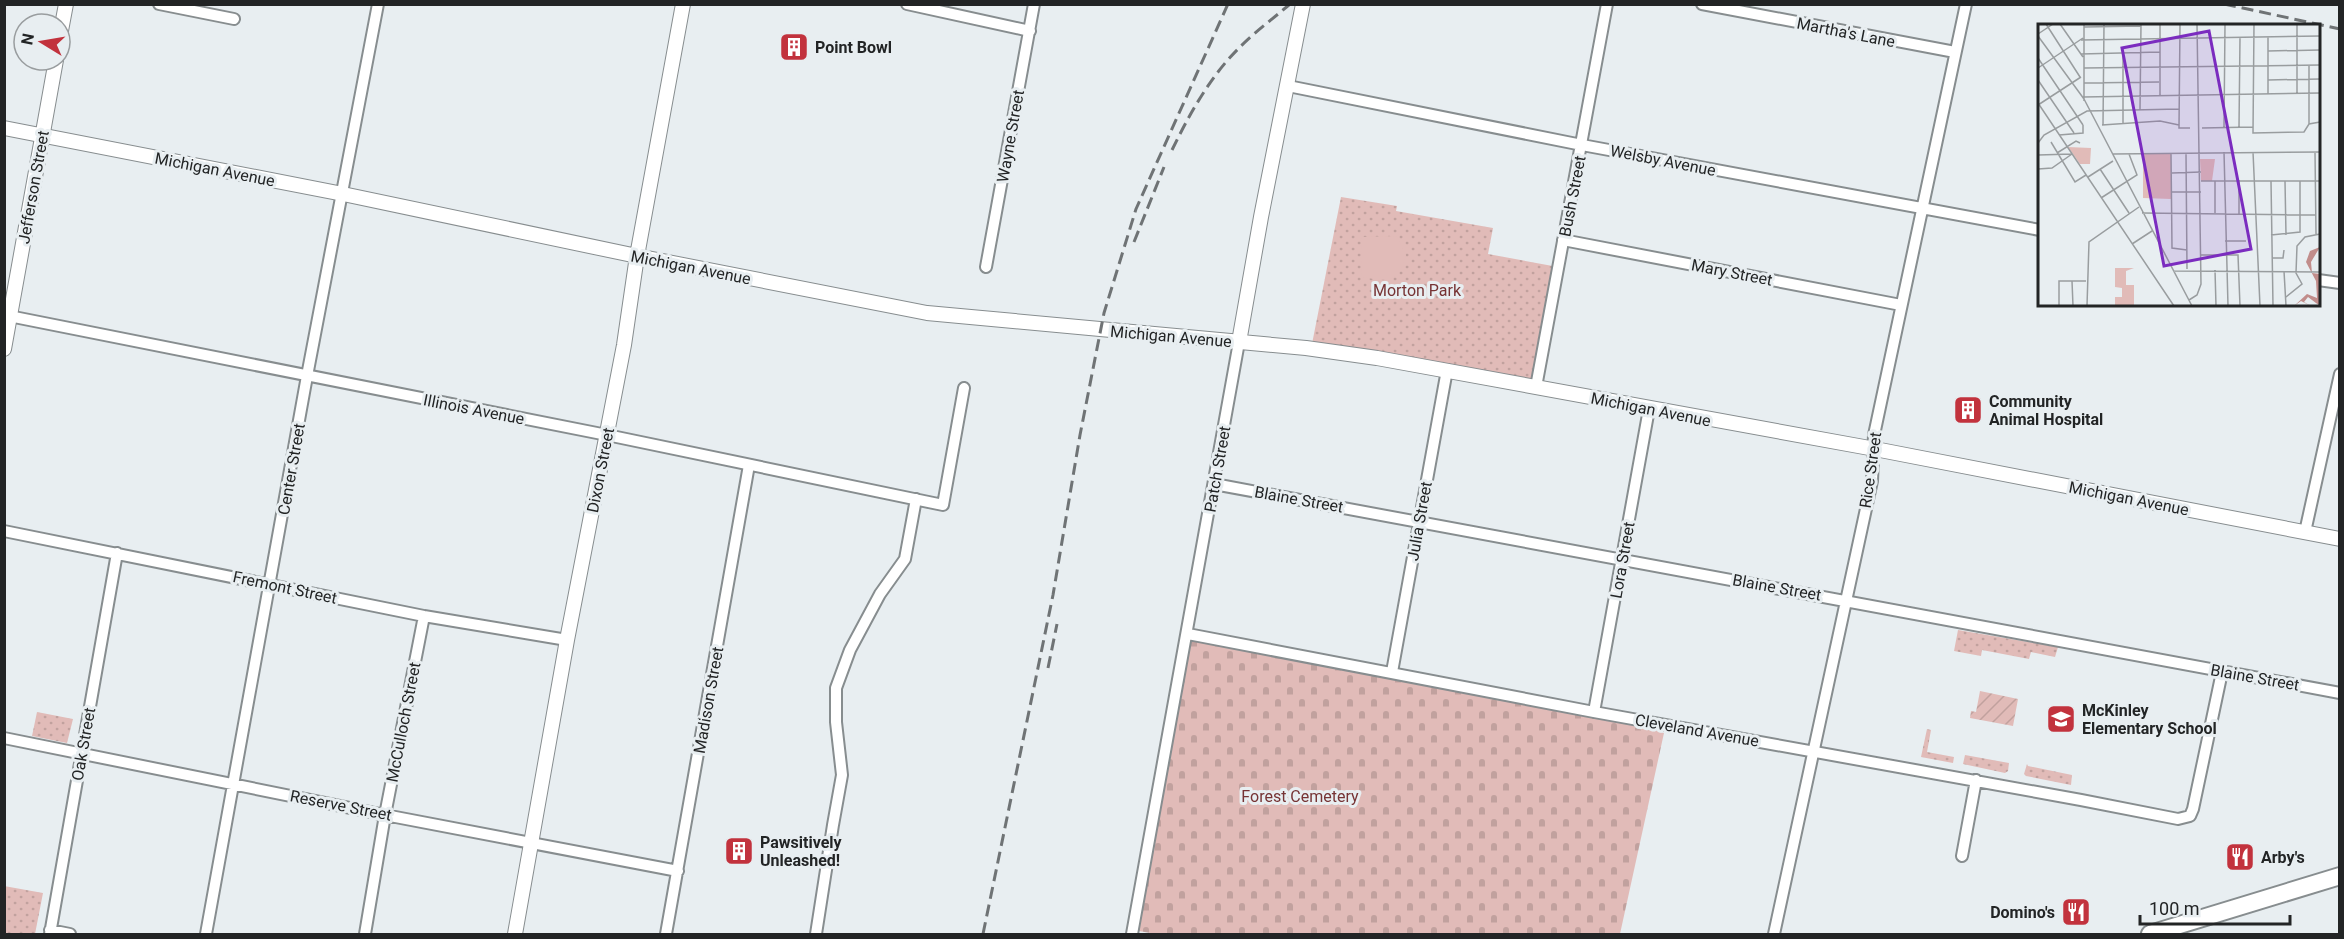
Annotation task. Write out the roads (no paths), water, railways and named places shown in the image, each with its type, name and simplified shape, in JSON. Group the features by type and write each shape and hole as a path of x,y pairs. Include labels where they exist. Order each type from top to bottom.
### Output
{"main road":[{"path":"2150,934 2340,876"}],"street":[{"path":"159,4 234,19"},
{"name":"Center Street","path":"206,934 307,376 378,4"},
{"name":"Dixon Street","path":"515,934 567,640 624,345 637,256 683,4"},
{"path":"907,4 1030,31"},
{"name":"Wayne Street","path":"986,267 1034,4"},
{"name":"Patch Street","path":"1132,934 1188,634 1261,216 1303,4"},
{"name":"Bush Street","path":"1536,387 1606,4"},
{"name":"Martha's Lane","path":"1702,4 1955,52"},
{"name":"Rice Street","path":"1774,934 1874,472 1874,435 1966,4"},
{"name":"Jefferson Street","path":"4,349 7,316 54,72"},
{"name":"Welsby Avenue","path":"1288,86 1582,145 2038,230"},
{"name":"Michigan Avenue","path":"4,128 343,194 637,256 927,313 972,319 1239,342 1339,353 1447,370 1875,449 2340,539"},
{"name":"Mary Street","path":"1563,240 1901,305"},
{"path":"2320,279 2340,283"},
{"name":"Illinois Avenue","path":"7,316 607,435 943,505 964,388"},
{"name":"Julia Street","path":"1392,672 1447,370"},
{"path":"2306,532 2340,374"},
{"name":"Lora Street","path":"1594,712 1649,409"},
{"name":"Madison Street","path":"666,934 749,465"},
{"name":"Blaine Street","path":"1214,484 2340,693"},
{"path":"816,934 842,775 836,722 836,688 850,650 880,594 904,559 916,499"},
{"name":"Fremont Street","path":"4,531 424,616 567,640"},
{"name":"Oak Street","path":"50,932 117,553"},
{"name":"McCulloch Street","path":"365,934 385,815 424,616"},
{"name":"Cleveland Avenue","path":"1188,634 1594,712 1976,780 2178,819 2190,816 2222,672"},
{"name":"Reserve Street","path":"4,738 678,871"},
{"path":"1962,856 1976,780"},
{"path":"50,932 70,934"}],"railway":[{"path":"983,934 1053,595 1080,435 1104,313 1136,209 1228,4"},
{"path":"1172,150 1194,108 1220,69 1247,40 1290,4"},
{"path":"2224,4 2317,24"},
{"path":"2320,25 2340,29"},
{"path":"1134,242 1164,167"},
{"path":"1048,668 1057,624"}],"place":[{"name":"Point Bowl","path":"794,47"},
{"name":"Community Animal Hospital","path":"1968,410"},
{"name":"McKinley Elementary School","path":"2061,719"},
{"name":"Pawsitively Unleashed!","path":"739,851"},
{"name":"Arby's","path":"2240,857"},
{"name":"Domino's","path":"2076,912"}],"park label":[{"name":"Morton Park","path":"1417,290"},
{"name":"Forest Cemetery","path":"1300,796"}]}
